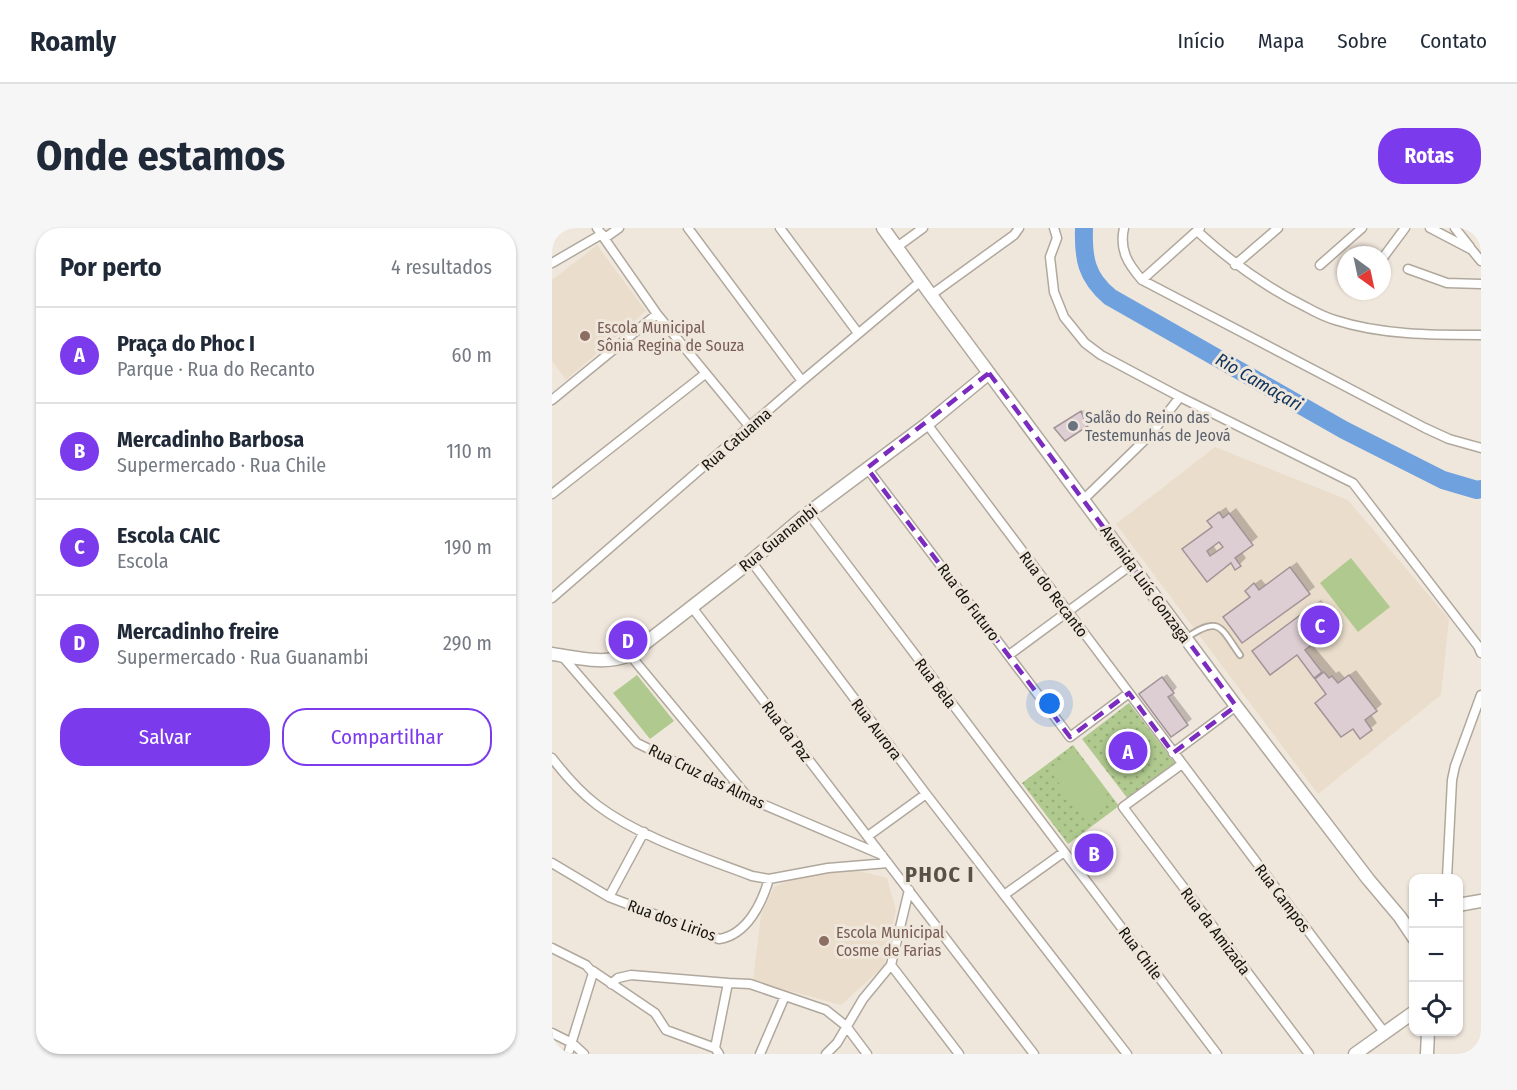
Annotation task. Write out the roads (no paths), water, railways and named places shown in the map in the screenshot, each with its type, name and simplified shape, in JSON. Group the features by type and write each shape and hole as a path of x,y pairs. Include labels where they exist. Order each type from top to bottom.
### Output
{"street":[{"path":"552,263 601,233 619,228"},
{"path":"688,228 802,381"},
{"path":"780,228 858,333"},
{"name":"Avenida Luís Gonzaga","path":"883,228 1236,706 1409,932"},
{"path":"897,247 923,228"},
{"path":"931,295 1009,239 1019,228"},
{"path":"1054,228 1057,237 1050,257 1054,292 1073,330 1085,343 1101,355 1179,397 1353,483 1471,636 1481,653"},
{"path":"1124,228 1122,244 1125,256 1142,280 1425,428 1449,439 1481,448"},
{"path":"1235,265 1278,228"},
{"path":"1320,266 1362,228"},
{"path":"1391,247 1405,228"},
{"path":"1430,228 1472,250"},
{"path":"1455,228 1481,261"},
{"path":"1142,280 1199,230 1235,265 1277,292 1332,320 1357,326 1426,335 1481,335"},
{"path":"601,233 657,314 749,426"},
{"path":"1408,269 1447,282 1481,284"},
{"name":"Rua Catuama","path":"552,598 606,554 749,426 921,280"},
{"path":"552,400 657,314"},
{"name":"Rua Guanambi","path":"557,655 597,662 630,655 808,513 927,424 989,373"},
{"path":"552,494 705,374"},
{"path":"1084,499 1150,435 1179,397"},
{"name":"Rua do Recanto","path":"927,424 1182,765"},
{"name":"Rua do Futuro","path":"867,468 1070,736 1130,693"},
{"name":"Rua Bela","path":"808,513 1064,852"},
{"name":"Rua Aurora","path":"750,561 1127,1054"},
{"path":"1009,655 1131,565"},
{"name":"Rua da Paz","path":"692,606 1034,1054"},
{"name":"Rua Cruz das Almas","path":"557,655 637,742 748,798 885,859"},
{"path":"630,655 748,798"},
{"path":"1448,874 1452,780 1481,695"},
{"path":"1173,753 1236,706"},
{"path":"552,758 579,790 612,816 644,832 752,876 769,879 885,859"},
{"name":"Rua da Amizada","path":"1182,765 1123,807 1309,1054"},
{"name":"Rua Campos","path":"1182,765 1384,1032"},
{"path":"868,836 926,794"},
{"path":"609,897 644,832"},
{"path":"1004,895 1064,852"},
{"name":"Rua Chile","path":"1064,852 1217,1054"},
{"name":"Rua dos Lirios","path":"552,863 609,897 719,939 731,936 748,921 764,896 769,879"},
{"path":"826,1054 837,1043 863,999 891,965 909,890"},
{"path":"1463,904 1481,901"},
{"path":"1400,917 1409,915"},
{"path":"552,948 593,970 655,1013 666,1030 717,1051 728,983"},
{"path":"891,965 959,1054"},
{"path":"568,1054 593,970"},
{"path":"611,984 618,978 631,975 750,984 826,1010 846,1026 867,1054"},
{"path":"760,1054 785,996"},
{"path":"1355,1054 1409,1015"},
{"path":"552,1033 572,1043 584,1054"},
{"path":"1427,1054 1428,1036"}],"lane":[{"path":"1186,638 1207,626 1214,625 1221,628 1240,655"}],"waterway":[{"name":"Rio Camaçari","path":"1084,228 1085,258 1091,274 1110,297 1344,430 1443,480 1477,490 1481,489"}],"place":[{"name":"Escola Municipal Sônia Regina de Souza","path":"585,336"},
{"name":"Salão do Reino das Testemunhas de Jeová","path":"1073,426"},
{"name":"Escola CAIC","path":"1320,625"},
{"name":"Mercadinho freire","path":"628,640"},
{"name":"Praça do Phoc I","path":"1128,751"},
{"name":"Mercadinho Barbosa","path":"1094,853"},
{"name":"Escola Municipal Cosme de Farias","path":"824,941"}],"district":[{"name":"PHOC I","path":"940,874"}]}
